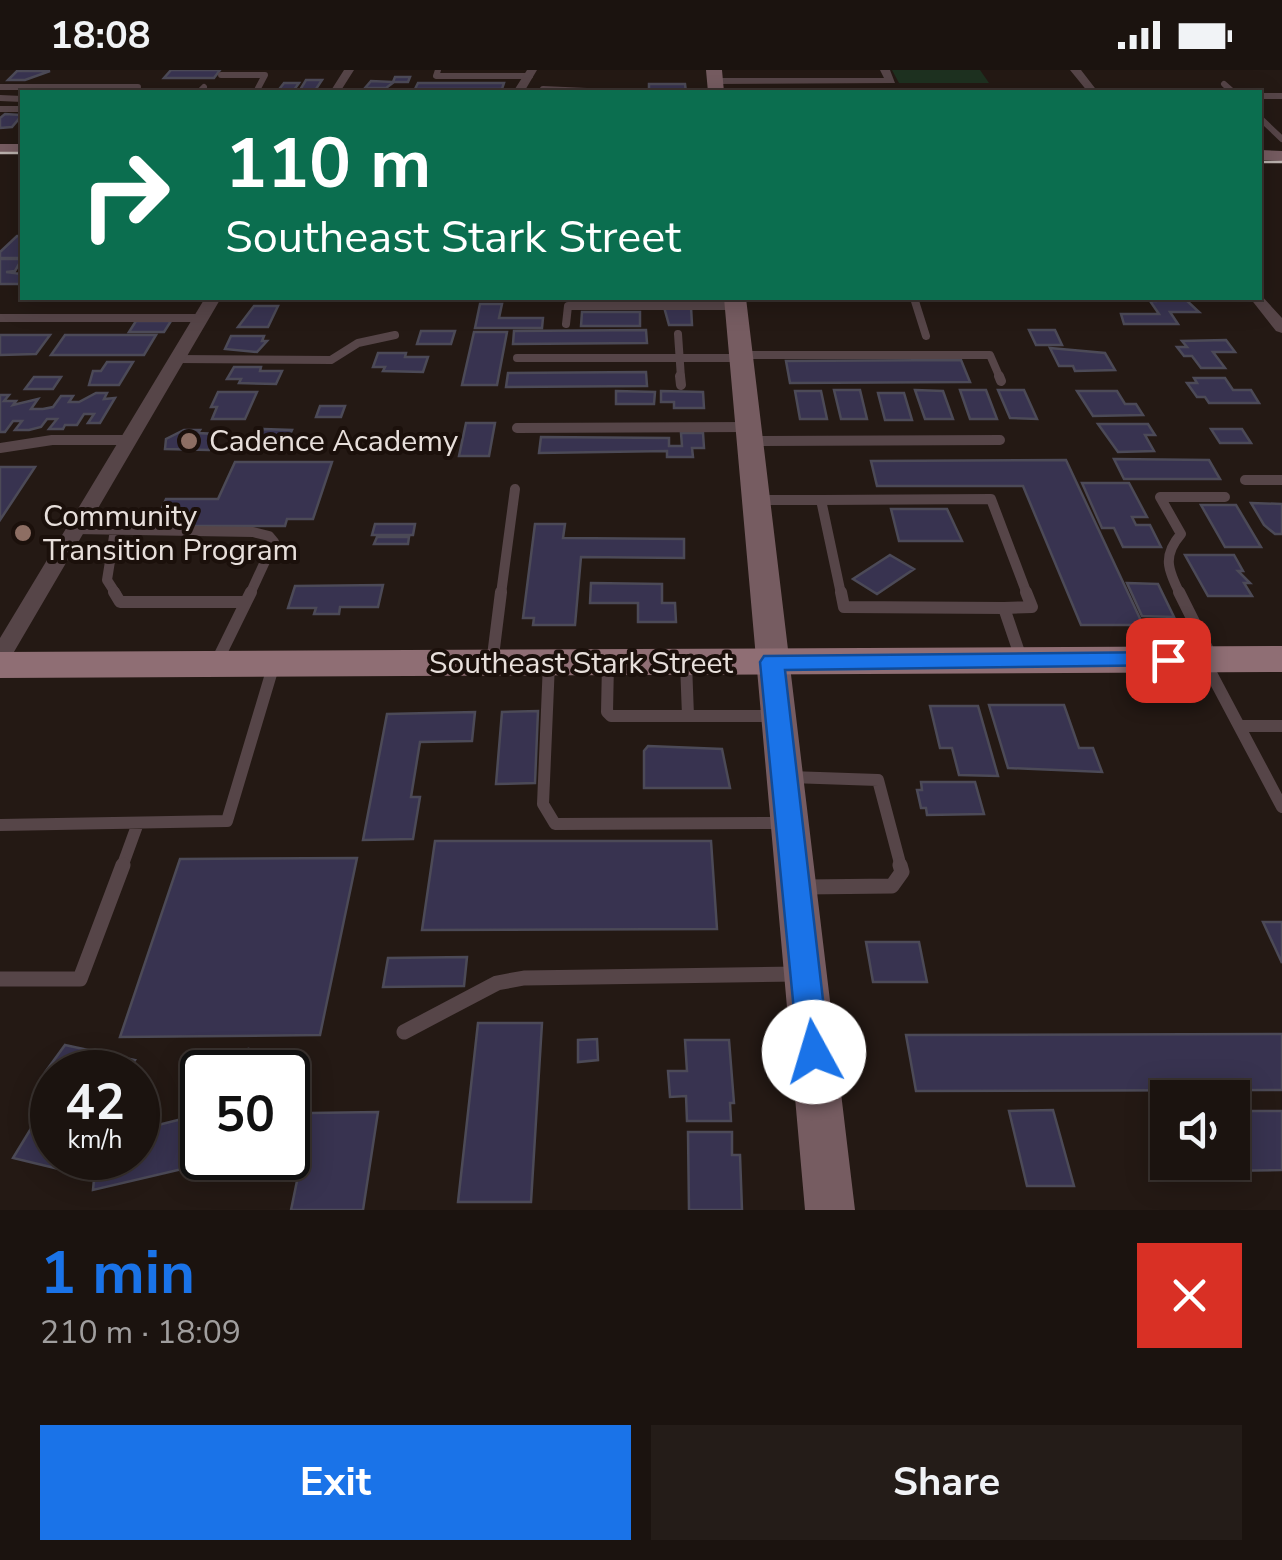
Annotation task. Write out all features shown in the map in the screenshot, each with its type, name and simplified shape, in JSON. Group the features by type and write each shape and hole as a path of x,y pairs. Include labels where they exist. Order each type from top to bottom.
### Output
{"main road":[{"path":"736,302 830,1210"},
{"name":"Southeast Stark Street","path":"0,665 1282,659"}],"street":[{"path":"1075,70 1091,90"},
{"path":"715,81 888,76"},
{"path":"0,658 212,300"},
{"path":"1260,300 1282,328"}],"lane":[{"path":"438,70 436,76 531,73"},
{"path":"221,75 265,75 257,90"},
{"path":"1224,84 1231,90"},
{"path":"0,87 138,87"},
{"path":"542,89 564,90"},
{"path":"915,300 926,336"},
{"path":"566,324 568,306 736,302"},
{"path":"0,318 201,318"},
{"path":"678,334 681,385"},
{"path":"176,359 331,360 358,343 394,335"},
{"path":"517,358 990,354 1002,381"},
{"path":"517,428 1000,440"},
{"path":"0,448 52,440 128,440"},
{"path":"1244,480 1282,480"},
{"path":"492,664 515,489"},
{"path":"1225,497 1160,498 1181,534 1169,548 1167,568 1239,726 1282,807"},
{"path":"756,500 991,499 1032,608 844,608 820,500"},
{"path":"75,529 252,532 269,536 274,542 216,664"},
{"path":"116,530 107,580 120,602 246,602"},
{"path":"1004,608 1022,660"},
{"path":"686,662 688,716"},
{"path":"549,663 546,816 564,826 790,823"},
{"path":"608,663 607,712 611,716 778,716"},
{"path":"0,825 227,821 274,664"},
{"path":"1239,726 1282,726"},
{"path":"784,777 878,780 902,872 892,886 796,887"},
{"path":"0,979 80,979 138,823"},
{"path":"404,1032 497,982 524,978 806,974"}],"green space":[{"path":"892,70 980,70 989,83 899,83"}],"building":[{"path":"171,70 220,70 214,78 164,78"},
{"path":"17,71 50,71 25,80 8,80"},
{"path":"395,77 410,77 408,82 394,82 386,88 365,88 371,81 393,82"},
{"path":"306,80 322,80 315,90 300,90"},
{"path":"284,83 299,83 294,90 279,90"},
{"path":"418,83 504,83 502,89 415,89"},
{"path":"649,84 685,84 686,90 649,90"},
{"path":"5,114 20,115 12,127 0,128 0,118"},
{"path":"20,236 20,258 0,258 0,252"},
{"path":"0,259 20,259 15,271 6,272 20,274 20,284 0,284"},
{"path":"1186,300 1199,312 1170,312 1178,324 1124,324 1121,314 1159,314 1150,301"},
{"path":"480,304 502,304 499,318 543,318 542,328 475,328"},
{"path":"254,306 278,306 268,327 238,327"},
{"path":"664,307 691,307 692,325 669,325"},
{"path":"582,312 640,312 640,326 581,326"},
{"path":"136,321 171,321 164,332 129,332"},
{"path":"646,330 647,343 513,344 514,331"},
{"path":"1029,330 1055,330 1062,345 1036,345"},
{"path":"421,331 455,331 451,344 417,344"},
{"path":"474,332 507,332 497,385 462,385"},
{"path":"0,335 50,335 36,354 0,355"},
{"path":"65,335 156,335 144,355 51,355"},
{"path":"231,336 264,336 262,341 267,341 257,352 225,349"},
{"path":"1226,340 1235,352 1213,352 1225,368 1201,368 1192,356 1184,356 1177,347 1187,347 1182,341"},
{"path":"1050,348 1105,353 1115,370 1075,371 1073,366 1059,366"},
{"path":"378,353 428,357 423,372 383,371 385,367 373,367"},
{"path":"961,360 970,382 790,383 786,361"},
{"path":"107,362 133,362 119,385 89,385 93,371 101,371"},
{"path":"234,367 282,371 276,384 239,383 241,379 227,379"},
{"path":"646,372 647,386 506,387 508,373"},
{"path":"34,377 61,377 53,389 25,389"},
{"path":"1194,378 1225,378 1233,390 1251,390 1259,403 1209,403 1205,397 1197,397 1187,383 1197,383"},
{"path":"834,390 860,390 867,419 841,419"},
{"path":"915,390 943,391 953,419 925,419"},
{"path":"960,390 986,390 997,419 970,419"},
{"path":"998,390 1024,390 1037,419 1010,418"},
{"path":"616,391 655,392 654,404 616,404"},
{"path":"661,391 703,392 704,408 674,408 674,402 661,402"},
{"path":"795,391 821,391 827,419 800,419"},
{"path":"1077,391 1117,391 1125,404 1136,404 1143,415 1093,416"},
{"path":"218,392 257,392 245,419 212,419 217,407 211,407"},
{"path":"96,393 107,393 104,399 115,398 100,423 88,423 94,414 84,414 77,425 65,425 63,429 49,429 57,419 47,419 41,427 29,430 15,430 22,421 13,421 5,432 0,432 0,395 9,395 4,401 16,401 13,405 38,399 31,409 43,409 53,407 61,396 73,396 69,402 79,402"},
{"path":"878,393 904,393 912,420 885,420"},
{"path":"320,406 345,406 341,417 316,417"},
{"path":"466,423 495,423 489,456 459,456"},
{"path":"1098,424 1148,424 1155,435 1145,435 1154,451 1118,452"},
{"path":"263,429 292,430 287,441 258,441"},
{"path":"1211,429 1242,429 1251,443 1220,443"},
{"name":"Cadence Academy","path":"184,430 218,434 209,450 165,449 166,439"},
{"path":"681,433 703,433 704,448 692,448 693,457 667,457 667,451 539,453 541,437 669,438 669,446 682,446"},
{"path":"1114,459 1209,460 1220,479 1124,479"},
{"path":"1066,460 1143,625 1081,625 1023,486 877,486 871,461"},
{"path":"235,462 332,462 313,519 287,519 285,526 154,526 166,499 218,499"},
{"path":"0,467 35,467 0,520"},
{"path":"1082,483 1129,483 1147,517 1132,517 1136,525 1150,525 1161,547 1123,547 1114,528 1102,528"},
{"path":"1251,503 1282,504 1282,534 1275,534 1264,525"},
{"path":"1201,505 1236,505 1261,547 1225,547"},
{"path":"891,509 947,509 962,541 899,541"},
{"path":"375,524 415,524 413,535 372,535"},
{"path":"535,524 565,524 563,538 684,539 684,558 581,557 575,625 533,625 534,618 523,618"},
{"path":"377,537 409,537 408,544 374,544"},
{"path":"890,555 914,569 877,594 853,579"},
{"path":"1185,555 1234,555 1243,571 1238,571 1250,583 1244,583 1252,596 1208,596"},
{"path":"591,583 662,584 662,603 675,603 676,622 638,622 638,603 590,603"},
{"path":"1127,583 1158,584 1174,617 1142,616"},
{"path":"383,585 378,607 340,607 339,614 314,614 316,608 288,608 295,586"},
{"path":"989,705 1064,705 1079,748 1093,748 1102,772 1008,768"},
{"path":"930,706 978,706 998,776 959,775 952,748 940,748"},
{"path":"538,711 535,783 496,784 502,712"},
{"path":"475,712 472,741 420,742 411,797 420,797 413,839 363,840 387,714"},
{"path":"648,746 722,749 730,788 644,788 644,751"},
{"path":"921,782 975,782 984,814 927,815 917,790 922,790"},
{"path":"435,841 711,841 717,929 422,930"},
{"path":"357,858 320,1035 120,1037 180,859"},
{"path":"1263,922 1282,922 1282,963"},
{"path":"866,942 919,942 927,982 873,982"},
{"path":"467,957 464,986 383,987 388,958"},
{"path":"478,1023 542,1023 531,1202 458,1202"},
{"path":"1282,1034 1282,1090 1250,1090 1250,1080 1150,1080 1150,1090 916,1091 906,1035"},
{"path":"597,1039 598,1060 578,1062 578,1040"},
{"path":"685,1040 729,1040 734,1103 730,1103 731,1121 687,1121 686,1096 670,1097 668,1071 687,1071"},
{"path":"65,1045 88,1050 61,1050"},
{"path":"1053,1110 1074,1186 1027,1186 1009,1111"},
{"path":"1250,1111 1282,1111 1282,1170 1250,1170"},
{"path":"378,1112 363,1210 291,1210 297,1180 310,1180 311,1113"},
{"path":"180,1120 180,1170 160,1174 160,1124"},
{"path":"30,1130 30,1162 13,1158"},
{"path":"688,1132 732,1132 732,1155 740,1155 742,1210 689,1210"},
{"path":"94,1180 136,1180 93,1190"}],"tram line":[{"path":"0,153 20,153"},
{"path":"1262,162 1282,162"}],"place":[{"name":"Cadence Academy","path":"189,441"},
{"name":"Community Transition Program","path":"23,533"}],"route":[{"path":"814,1052 772,662 1168,660"}]}
